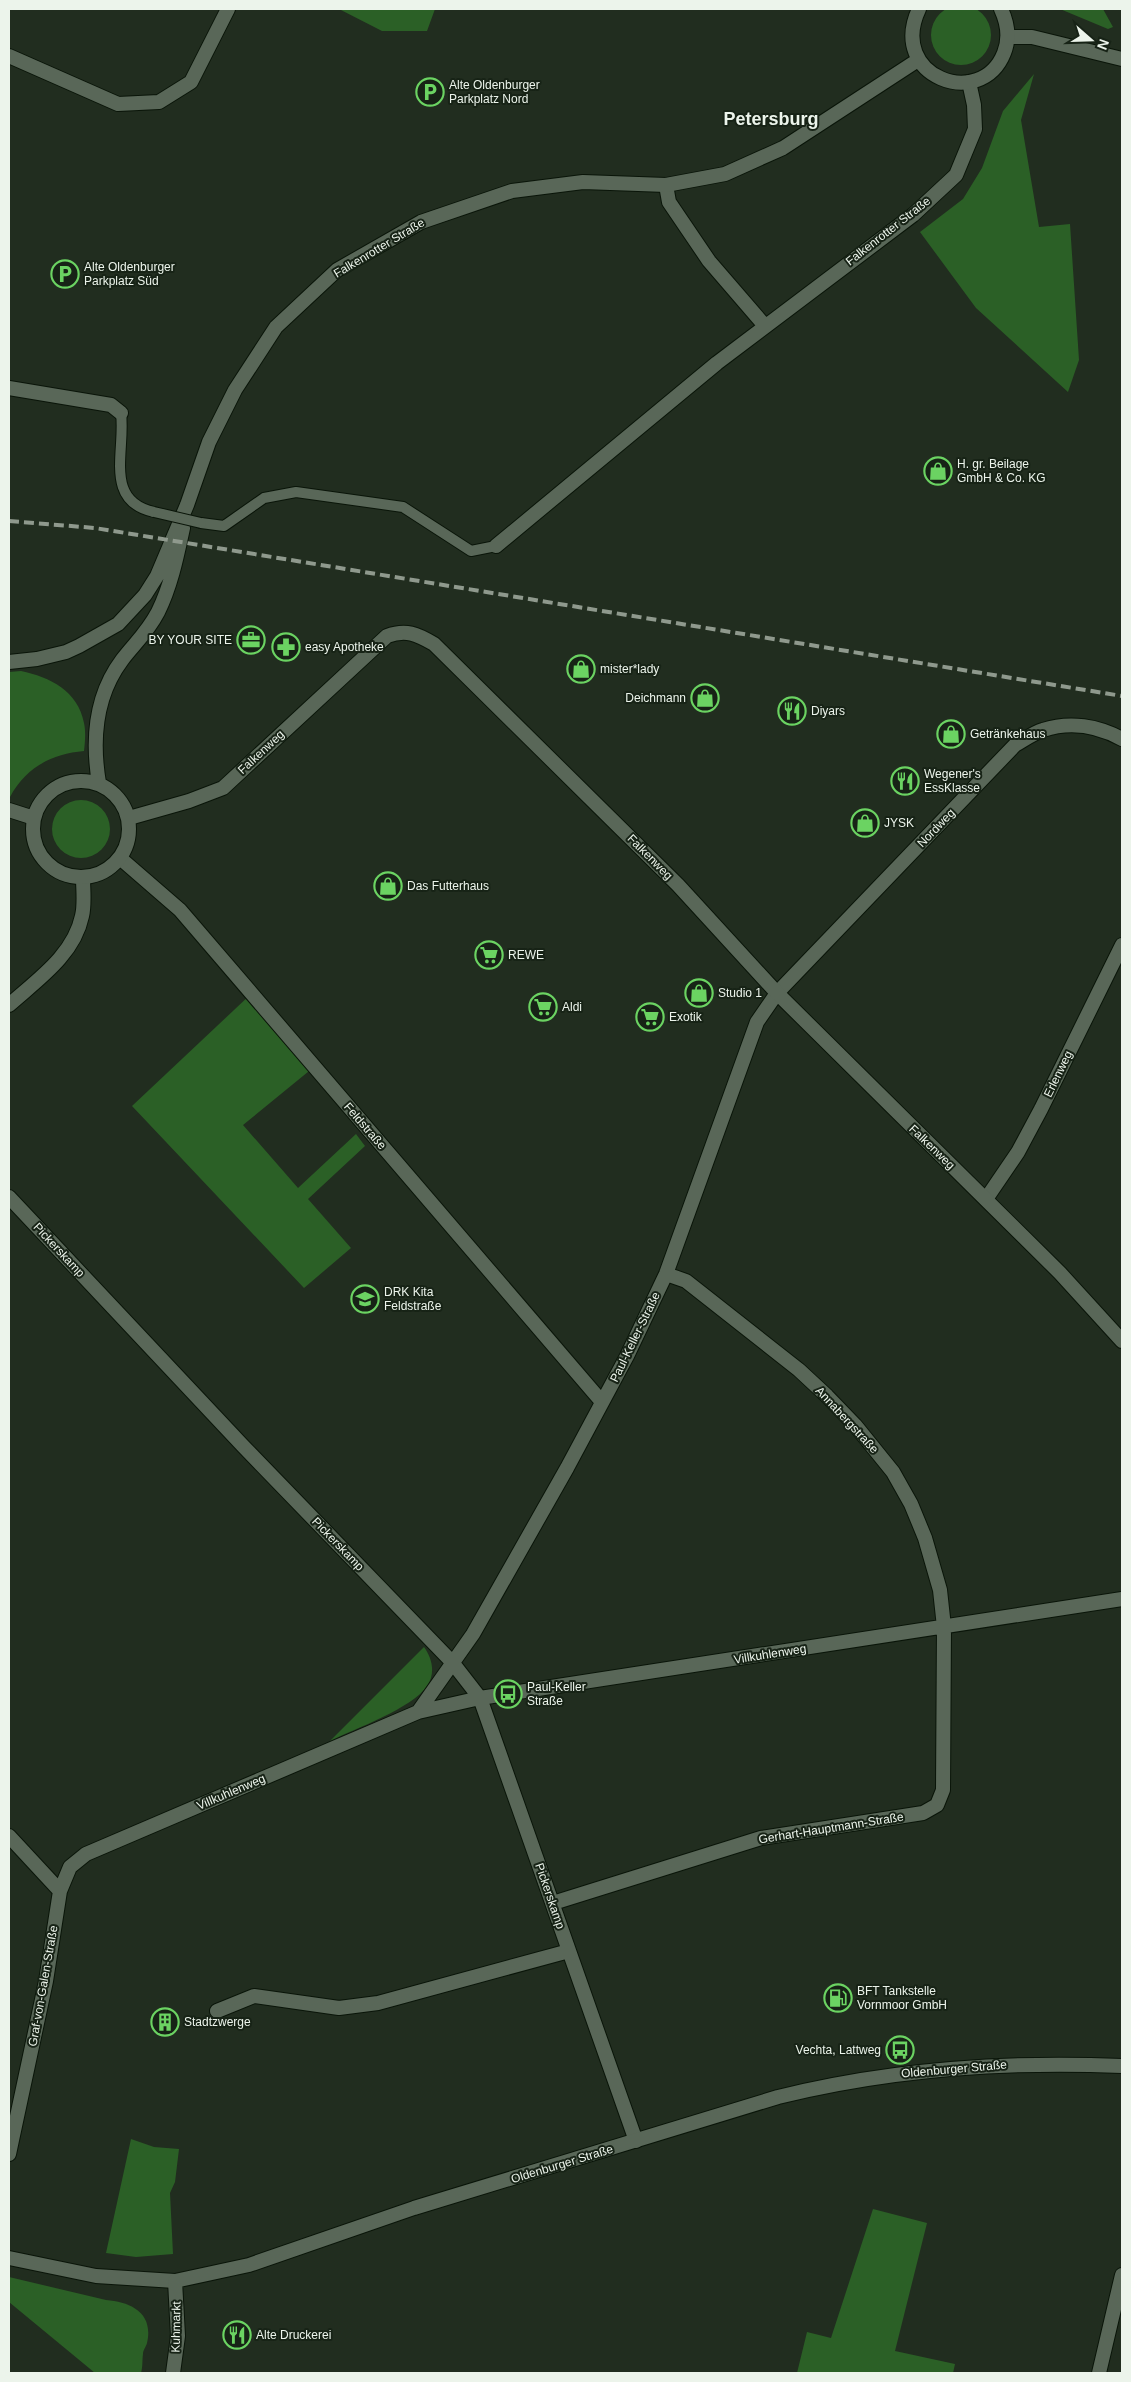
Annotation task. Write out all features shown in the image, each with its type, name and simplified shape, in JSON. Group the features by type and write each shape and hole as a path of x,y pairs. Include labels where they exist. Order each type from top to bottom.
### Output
{"street":[{"path":"9,56 118,104 160,102 191,82 228,9"},
{"path":"919,9 911,33 913,47 918,60 927,70 939,78 952,82 969,82 986,75 995,68 1002,58 1008,37 1008,27 1001,9"},
{"path":"1008,37 1032,37 1122,59"},
{"name":"Falkenrotter Straße","path":"9,662 66,652 118,624 145,595 157,576 187,505 209,442 235,390 276,327 337,270 421,222 512,191 583,182 666,185 725,174 783,148 918,60"},
{"name":"Falkenrotter Straße","path":"496,546 765,326 913,215 956,175 975,129 974,105 969,82"},
{"path":"666,185 668,202 709,261 765,326"},
{"path":"9,388 110,406 121,413"},
{"name":"Falkenrotter Straße","path":"99,784 95,758 98,716 106,685 122,660 148,629 159,610 178,555 187,505"},
{"name":"Falkenweg","path":"129,818 189,801 223,788 387,636 400,631 417,634 434,644 573,779 688,895 777,993 1060,1272 1120,1334"},
{"name":"Nordweg","path":"777,993 1015,745 1043,730 1077,725 1103,730 1122,739"},
{"path":"82,780 99,784 112,792 123,804 129,818 130,832 127,846 120,858 110,868 97,875 83,877 68,876 55,870 44,860 36,847 33,833 34,818 40,803 52,790 66,783 82,780"},
{"path":"9,810 34,818"},
{"name":"Feldstraße","path":"120,858 180,910 602,1402"},
{"path":"9,1005 68,950 83,914 83,877"},
{"name":"Erlenweg","path":"986,1199 1022,1144 1122,945"},
{"name":"Paul-Keller-Straße","path":"452,1662 473,1634 602,1402 666,1274 758,1022 777,993"},
{"name":"Pickerskamp","path":"9,1197 244,1447 452,1662 480,1698 636,2141"},
{"name":"Annabergstraße","path":"666,1274 686,1281 799,1370 855,1425 893,1472 911,1504 925,1538 940,1590 944,1627"},
{"name":"Villkuhlenweg","path":"60,1891 70,1867 86,1854 418,1712 480,1698 1122,1599"},
{"name":"Gerhart-Hauptmann-Straße","path":"553,1903 761,1838 923,1812 937,1805 943,1790 944,1627"},
{"path":"418,1712 452,1662"},
{"path":"9,1836 60,1891"},
{"name":"Graf-von-Galen-Straße","path":"9,2154 46,1981 60,1891"},
{"path":"217,2011 254,1996 339,2008 378,2003 569,1951"},
{"name":"Oldenburger Straße","path":"9,2258 96,2276 175,2281 249,2265 414,2208 778,2097 839,2082 972,2066 1018,2063 1122,2066"},
{"path":"1099,2373 1122,2275"},
{"name":"Kuhmarkt","path":"173,2373 178,2336 175,2281"}],"lane":[{"path":"121,413 123,427 120,470 123,488 129,501 143,510 201,523 224,526 264,498 296,492 403,507 471,551 496,546"}],"green space":[{"path":"961,5 977,10 982,14 986,19 991,35 986,51 982,56 977,60 961,65 945,60 940,56 936,51 931,35 936,19 940,14 945,10"},
{"path":"339,9 435,9 427,31 382,31"},
{"path":"1060,9 1103,9 1113,27 1108,29"},
{"path":"1034,74 1021,120 1039,227 1070,224 1079,360 1068,392 976,308 920,232 963,199 982,168 1003,111"},
{"path":"21,671 42,677 61,687 69,694 81,712 85,726 85,744 84,751 61,755 32,770 16,787 10,797 9,672"},
{"path":"81,800 92,802 105,813 110,829 108,840 97,853 81,858 70,856 57,845 52,829 54,818 65,805"},
{"path":"251,994 314,1067 243,1125 298,1188 356,1134 365,1146 308,1199 351,1248 304,1288 132,1106"},
{"path":"424,1647 431,1661 432,1671 430,1681 420,1694 396,1710 330,1741"},
{"path":"131,2139 154,2147 179,2149 175,2182 170,2193 173,2254 136,2257 106,2253"},
{"path":"873,2209 927,2223 895,2351 955,2364 953,2373 797,2373 807,2332 831,2338"},
{"path":"9,2277 124,2303 138,2311 144,2317 148,2333 141,2373 95,2373 9,2302"}],"railway":[{"path":"9,521 95,528 1122,696"}],"place":[{"name":"Alte Oldenburger Parkplatz Nord","path":"430,92"},
{"name":"Alte Oldenburger Parkplatz Süd","path":"65,274"},
{"name":"H. gr. Beilage GmbH & Co. KG","path":"938,471"},
{"name":"BY YOUR SITE","path":"251,640"},
{"name":"easy Apotheke","path":"286,647"},
{"name":"mister*lady","path":"581,669"},
{"name":"Deichmann","path":"705,698"},
{"name":"Diyars","path":"792,711"},
{"name":"Getränkehaus","path":"951,734"},
{"name":"Wegener's EssKlasse","path":"905,781"},
{"name":"JYSK","path":"865,823"},
{"name":"Das Futterhaus","path":"388,886"},
{"name":"REWE","path":"489,955"},
{"name":"Studio 1","path":"699,993"},
{"name":"Aldi","path":"543,1007"},
{"name":"Exotik","path":"650,1017"},
{"name":"DRK Kita Feldstraße","path":"365,1299"},
{"name":"Paul-Keller Straße","path":"508,1694"},
{"name":"BFT Tankstelle Vornmoor GmbH","path":"838,1998"},
{"name":"Stadtzwerge","path":"165,2022"},
{"name":"Vechta, Lattweg","path":"900,2050"},
{"name":"Alte Druckerei","path":"237,2335"}],"district":[{"name":"Petersburg","path":"771,119"}]}
